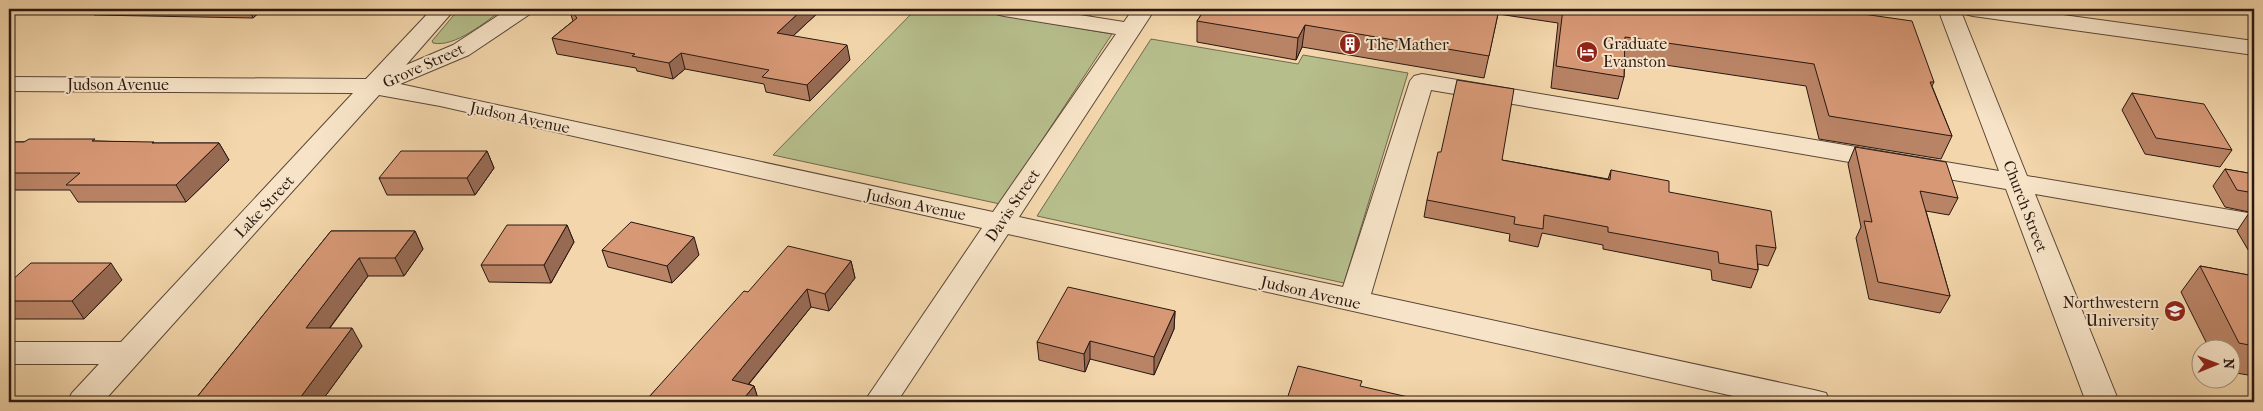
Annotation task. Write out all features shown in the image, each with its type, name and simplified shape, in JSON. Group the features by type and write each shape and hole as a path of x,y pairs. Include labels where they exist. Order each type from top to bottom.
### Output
{"street":[{"name":"Lake Street","path":"84,402 444,9"},
{"name":"Grove Street","path":"374,87 461,50 522,9"},
{"path":"1004,9 1137,20"},
{"name":"Church Street","path":"1949,9 2102,402"},
{"path":"1973,9 2254,48"},
{"name":"Davis Street","path":"880,402 1137,20"},
{"path":"1353,302 1422,81 2254,223"},
{"name":"Judson Avenue","path":"9,84 334,85 374,87 440,99 1001,222 1353,302 1814,402"},
{"path":"9,352 128,353"}],"green space":[{"path":"459,9 504,9 460,38 442,43 433,43 432,41"},
{"path":"916,9 965,9 1112,34 1000,204 773,155"},
{"path":"1151,39 1298,64 1303,55 1408,73 1344,283 1037,216"}],"building":[{"path":"570,9 803,9 777,33 847,45 807,85 762,77 769,70 681,53 669,63 632,56 635,54 552,38 577,18"},
{"path":"1205,9 1499,9 1489,56 1305,25 1298,38 1197,21"},
{"path":"1563,9 1828,9 1912,21 1934,82 1930,82 1952,136 1829,116 1814,64 1625,37 1624,77 1556,66"},
{"path":"1457,80 1514,89 1502,160 1610,180 1611,170 1669,181 1669,192 1771,211 1776,248 1756,245 1758,270 1719,263 1718,252 1608,232 1608,227 1544,215 1543,229 1514,224 1515,217 1427,200 1438,152 1441,152"},
{"path":"2132,93 2204,104 2232,150 2156,138"},
{"path":"29,139 219,143 176,185 66,185 80,173 9,173 9,142 24,142"},
{"path":"1855,147 1946,162 1958,198 1920,191 1950,296 1878,282 1864,221 1872,222"},
{"path":"401,151 487,151 467,178 379,178"},
{"path":"2225,169 2254,174 2254,193 2237,190"},
{"path":"2249,213 2254,214 2254,222"},
{"path":"631,222 694,237 667,266 602,250"},
{"path":"507,225 567,225 544,265 481,265"},
{"path":"331,231 415,231 395,258 359,258 306,328 352,328 297,402 193,402"},
{"path":"788,246 851,261 825,294 807,289 732,380 754,386 741,402 667,402 649,397 744,291 748,292"},
{"path":"31,263 111,263 72,301 9,301 9,283"},
{"path":"2200,266 2254,276 2254,346 2240,343 2240,338 2236,338"},
{"path":"1068,287 1175,311 1154,357 1090,341 1084,354 1037,342"},
{"path":"1298,366 1362,381 1360,386 1430,402 1286,402"}],"place":[{"name":"The Mather","path":"1350,44"},
{"name":"Graduate Evanston","path":"1587,52"},
{"name":"Northwestern University","path":"2175,311"}]}
